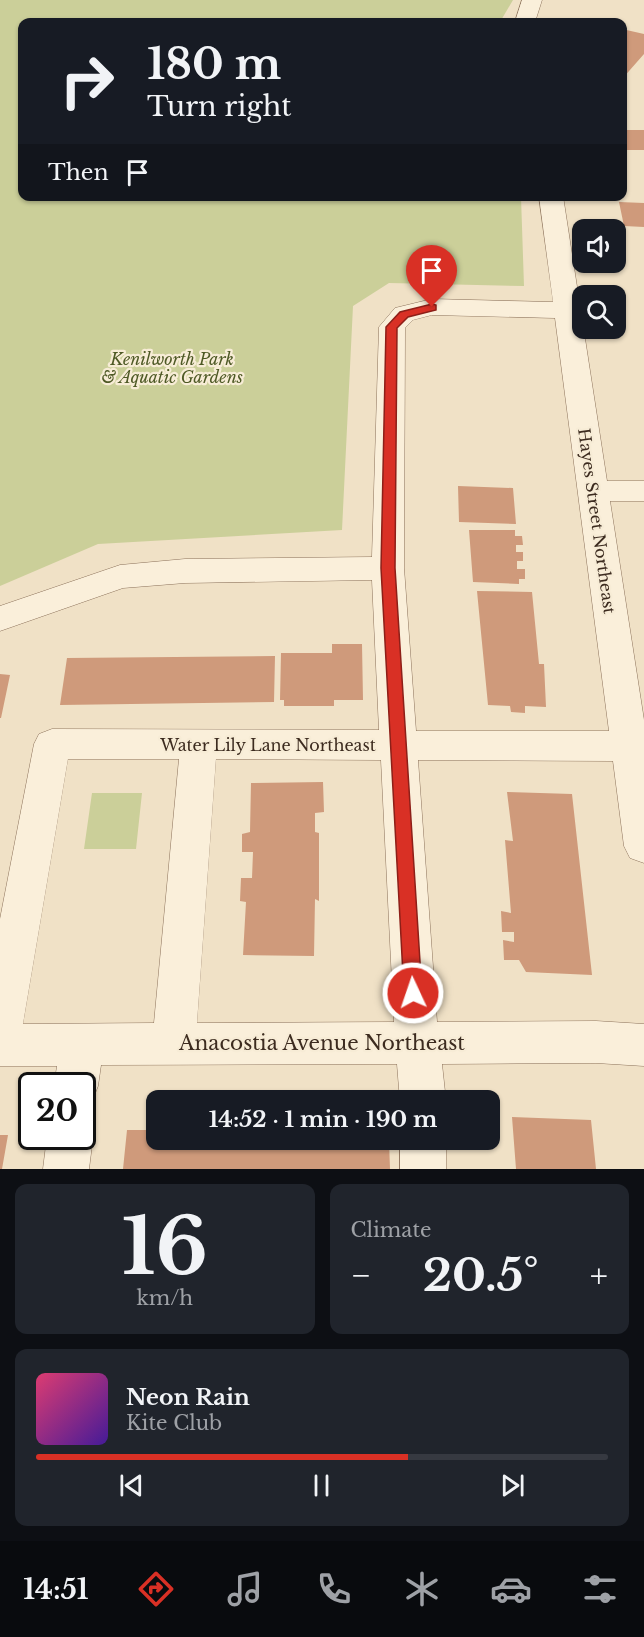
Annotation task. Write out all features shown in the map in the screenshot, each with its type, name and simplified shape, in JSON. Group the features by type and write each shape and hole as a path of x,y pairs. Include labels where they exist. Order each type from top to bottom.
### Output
{"street":[{"path":"526,18 532,0"},
{"name":"Hayes Street Northeast","path":"552,201 644,846"},
{"path":"422,1090 388,568 392,327 404,314 432,307 568,310"},
{"path":"593,491 644,491"},
{"path":"0,619 120,577 185,571 388,568"},
{"name":"Water Lily Lane Northeast","path":"0,1032 52,744 628,746"},
{"path":"174,1043 199,745"},
{"name":"Anacostia Avenue Northeast","path":"0,1045 79,1065 174,1043 596,1042 644,1045"},
{"path":"66,1169 68,1150"},
{"path":"423,1150 423,1169"}],"green space":[{"name":"Kenilworth Park & Aquatic Gardens","path":"0,0 513,0 502,18 18,18 18,201 521,201 524,286 389,283 353,306 342,530 98,544 0,586"},
{"path":"92,793 142,793 136,849 84,849"}],"building":[{"path":"627,30 644,34 644,54 627,73"},
{"path":"627,130 644,130 644,150 627,150"},
{"path":"619,202 644,203 644,227 626,226 626,219 623,219"},
{"path":"458,486 513,488 516,524 459,522"},
{"path":"469,530 515,530 515,536 522,536 523,545 516,545 516,552 523,552 523,561 517,561 517,569 525,569 525,579 519,579 519,584 473,582"},
{"path":"477,591 532,592 539,664 544,664 546,707 525,706 525,713 511,712 510,706 488,705"},
{"path":"332,644 362,644 363,700 334,700 334,706 284,706 284,700 280,700 281,653 332,653"},
{"path":"275,656 274,702 60,705 67,658"},
{"path":"0,674 10,675 1,718 0,718"},
{"path":"323,782 324,812 315,813 315,832 319,833 319,901 315,899 314,956 243,955 246,902 240,901 241,878 252,878 253,852 242,852 242,834 250,832 251,783"},
{"path":"507,792 572,794 592,975 526,972 519,960 504,960 503,940 514,942 514,932 502,932 501,911 511,913 505,840 513,841"},
{"path":"512,1117 591,1120 596,1169 516,1169"},
{"path":"127,1130 146,1130 146,1150 389,1150 390,1169 123,1169"},
{"path":"0,1135 8,1135 2,1169 0,1169"}],"route":[{"path":"413,993 399,720 388,568 392,327 404,314 432,307"}]}
